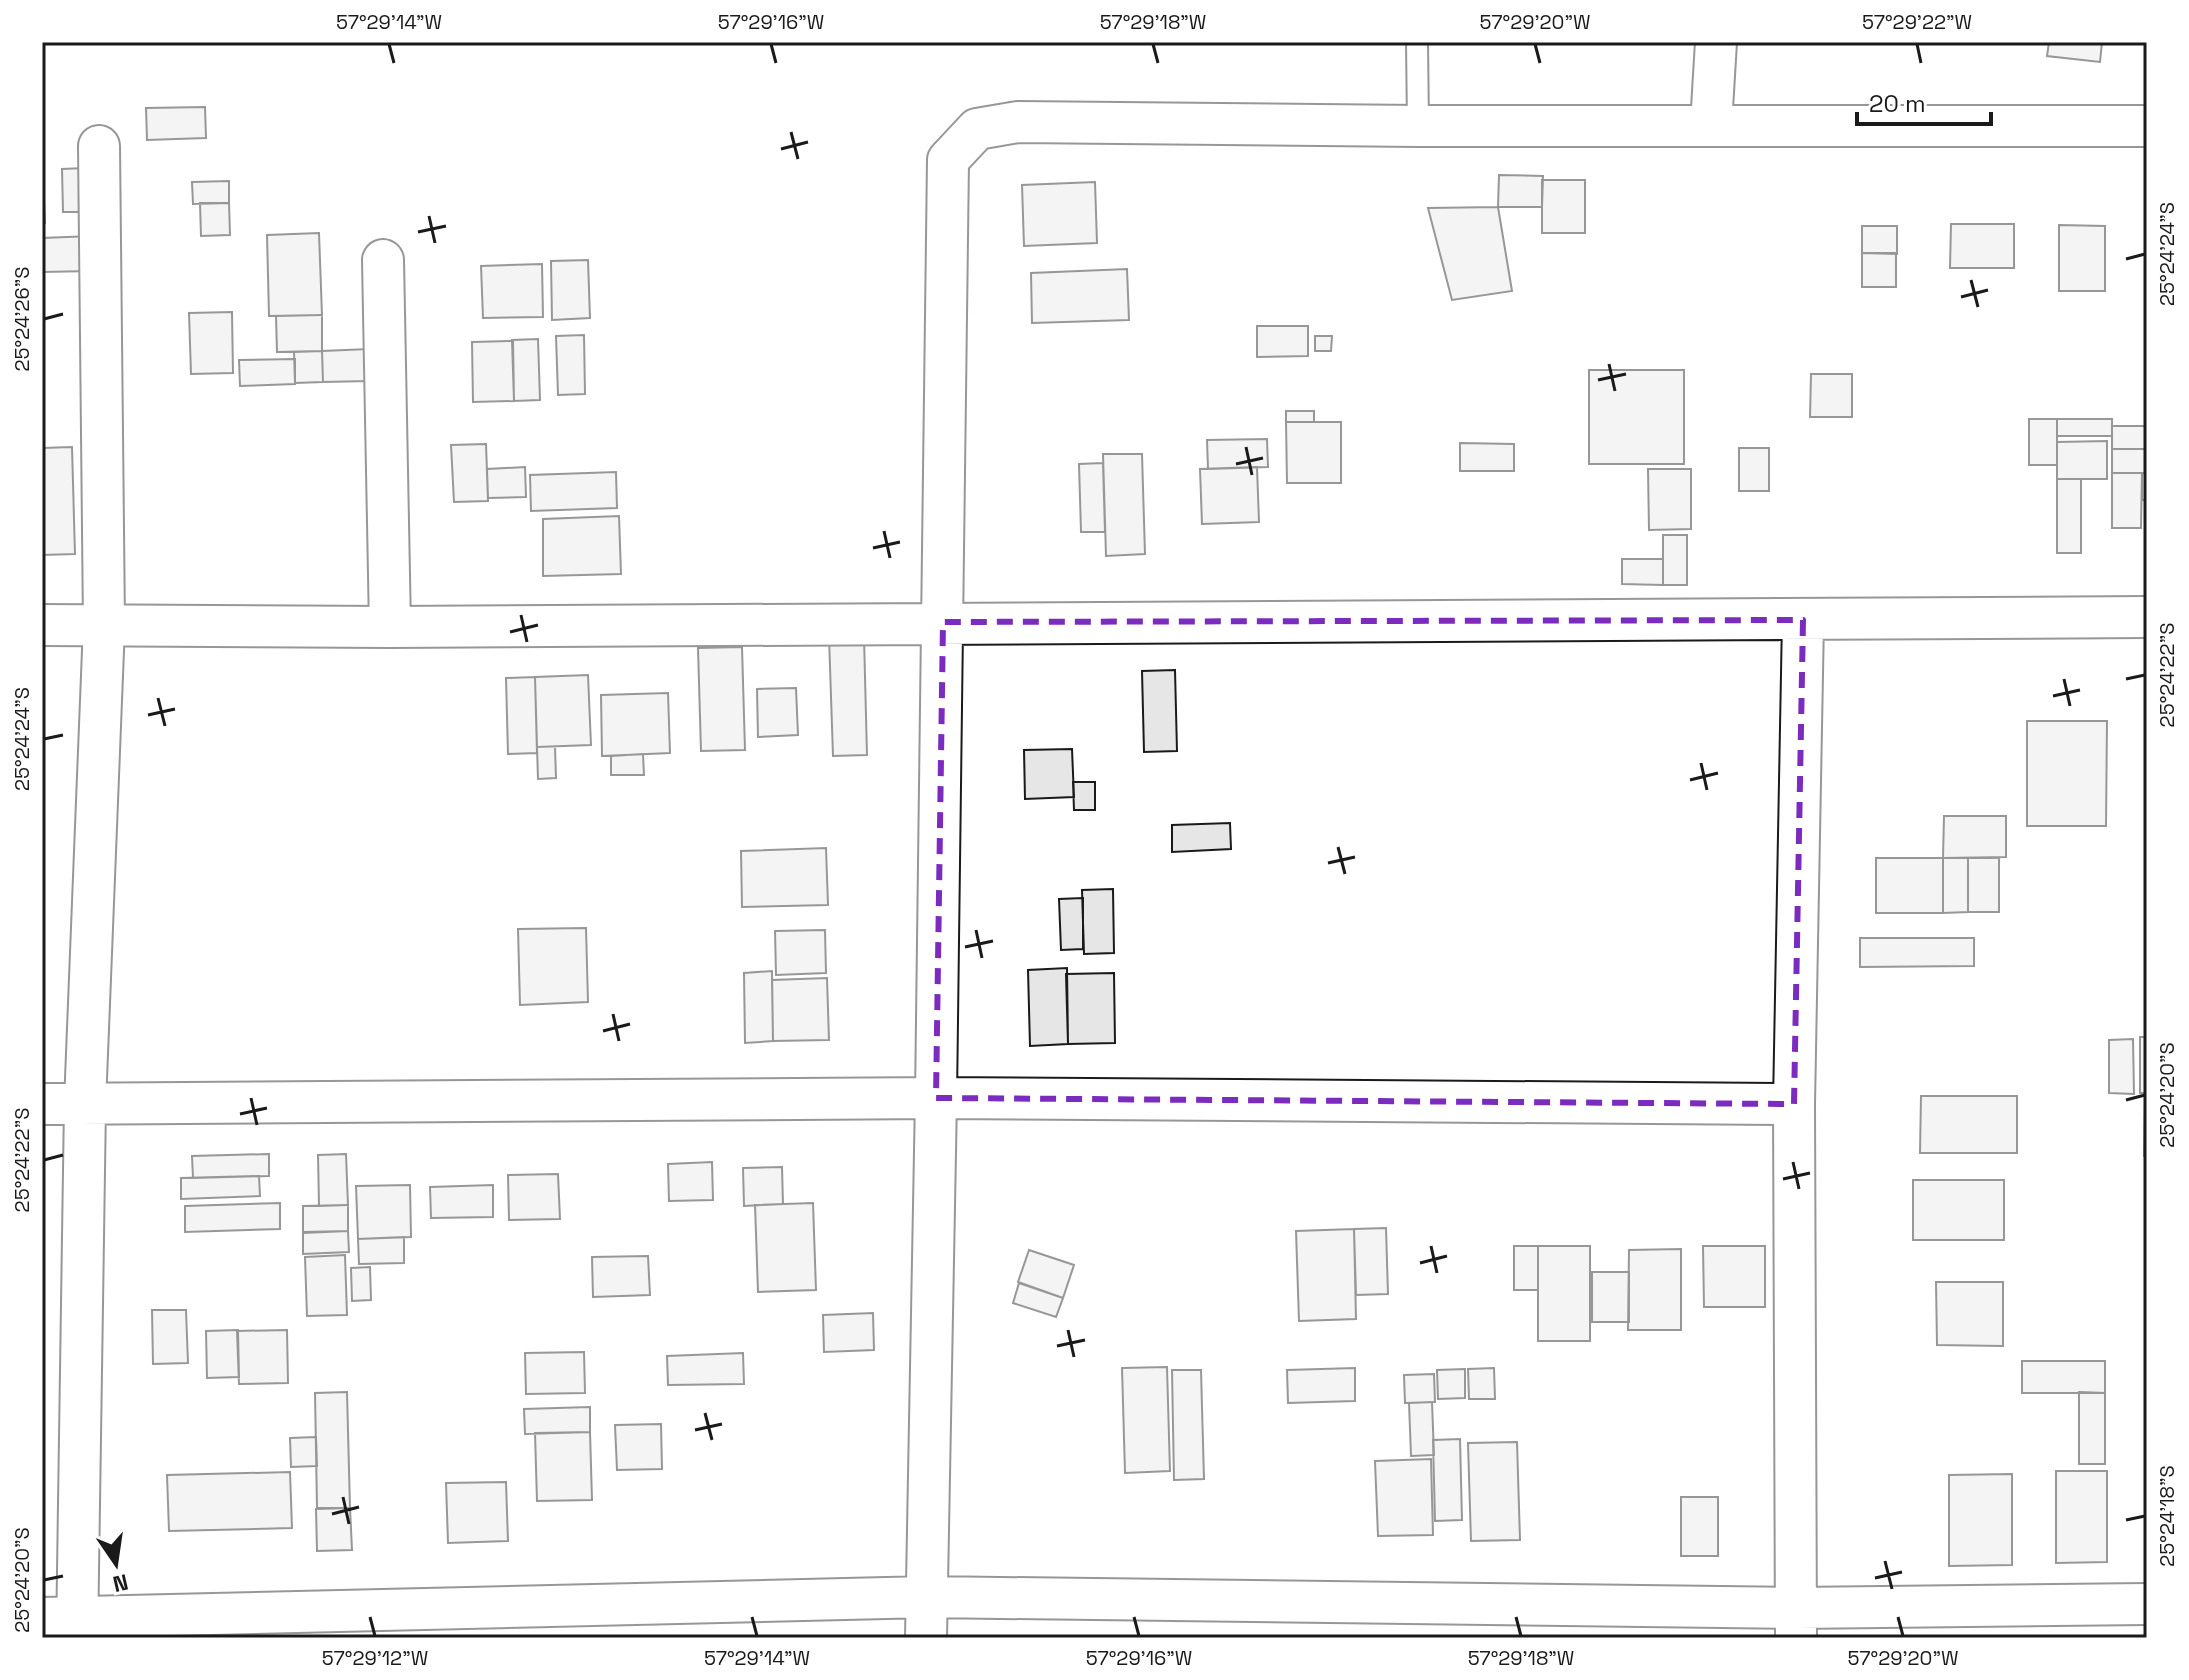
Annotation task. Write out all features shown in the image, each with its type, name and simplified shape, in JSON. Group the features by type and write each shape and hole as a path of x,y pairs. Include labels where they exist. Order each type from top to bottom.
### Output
{"street":[{"path":"1711,125 1716,42"},
{"path":"926,1638 948,160 977,129 1018,122 1418,126 2147,126"},
{"path":"99,146 104,625 66,1624 928,1597 1796,1623 2147,1604"},
{"path":"383,260 390,627"},
{"path":"42,625 390,627 2147,617"},
{"path":"1796,1623 1794,1104 1803,620"},
{"path":"42,1104 936,1098 1794,1104"}],"lane":[{"path":"1417,42 1418,126"}],"highlighted area":[{"path":"1803,620 1794,1104 936,1098 943,622"}],"building":[{"path":"2049,42 2102,42 2100,62 2047,56"},
{"path":"205,107 206,138 147,140 146,108"},
{"path":"42,154 45,223 42,223"},
{"path":"85,168 86,212 63,212 62,169"},
{"path":"1499,175 1543,176 1542,207 1498,207"},
{"path":"1542,180 1585,180 1585,233 1542,233"},
{"path":"229,181 229,203 193,204 192,182"},
{"path":"1095,182 1097,243 1024,246 1022,185"},
{"path":"200,203 229,203 230,235 201,236"},
{"path":"1498,207 1512,291 1452,300 1428,208"},
{"path":"1951,224 2014,224 2014,268 1950,268"},
{"path":"2059,225 2105,226 2105,291 2059,291"},
{"path":"1862,226 1897,226 1897,254 1862,253"},
{"path":"319,233 322,315 269,316 267,235"},
{"path":"92,236 92,271 42,272 42,238"},
{"path":"1862,253 1896,253 1896,287 1862,287"},
{"path":"588,260 590,318 552,320 551,261"},
{"path":"542,264 543,317 483,318 481,266"},
{"path":"1127,269 1129,320 1032,323 1031,273"},
{"path":"232,312 233,373 191,374 189,313"},
{"path":"322,315 322,351 277,352 276,316"},
{"path":"1257,326 1308,326 1308,356 1257,357"},
{"path":"584,335 585,394 558,395 556,336"},
{"path":"1315,336 1332,336 1331,351 1315,351"},
{"path":"538,339 540,400 514,401 512,340"},
{"path":"513,341 514,401 473,402 472,342"},
{"path":"369,349 369,381 323,382 322,351"},
{"path":"322,351 323,382 295,383 294,352"},
{"path":"295,359 295,384 240,386 239,360"},
{"path":"1589,370 1684,370 1684,464 1589,464"},
{"path":"1811,374 1852,374 1852,417 1810,417"},
{"path":"1286,411 1314,411 1314,422 1286,422"},
{"path":"2029,419 2057,419 2057,465 2029,465"},
{"path":"2057,419 2112,419 2112,436 2057,436"},
{"path":"1286,422 1341,422 1341,483 1287,483"},
{"path":"2112,426 2147,426 2147,449 2112,449"},
{"path":"1267,439 1268,467 1208,469 1207,440"},
{"path":"2107,441 2107,479 2057,479 2057,442"},
{"path":"1460,443 1514,444 1514,471 1460,471"},
{"path":"486,444 488,501 454,502 451,445"},
{"path":"72,447 75,554 42,555 42,448"},
{"path":"1739,448 1769,448 1769,491 1739,491"},
{"path":"2112,449 2147,449 2147,473 2112,473"},
{"path":"1103,454 1142,454 1145,554 1106,556"},
{"path":"1103,463 1105,532 1081,532 1079,464"},
{"path":"525,467 526,497 488,498 487,469"},
{"path":"1257,467 1259,522 1202,524 1200,469"},
{"path":"1648,469 1691,469 1691,529 1649,530"},
{"path":"616,472 617,508 531,511 530,475"},
{"path":"2112,473 2142,473 2141,528 2112,528"},
{"path":"2142,473 2147,473 2147,500 2142,500"},
{"path":"2057,479 2081,479 2081,553 2057,553"},
{"path":"619,516 621,574 543,576 543,519"},
{"path":"1663,535 1687,535 1687,585 1663,585"},
{"path":"1622,559 1663,559 1663,585 1622,584"},
{"path":"829,637 864,637 867,755 833,756"},
{"path":"742,647 745,750 701,751 698,648"},
{"path":"1175,670 1177,751 1144,752 1142,671"},
{"path":"588,675 591,745 537,747 535,677"},
{"path":"535,677 537,753 508,754 506,678"},
{"path":"796,688 798,735 758,737 757,689"},
{"path":"668,693 670,753 602,756 601,695"},
{"path":"2027,721 2107,721 2106,826 2027,826"},
{"path":"537,747 555,747 556,778 538,779"},
{"path":"1072,749 1074,797 1025,799 1024,750"},
{"path":"643,754 644,775 611,775 611,756"},
{"path":"1073,782 1095,782 1095,810 1074,810"},
{"path":"1944,816 2006,816 2006,857 1943,858"},
{"path":"1230,823 1231,849 1172,852 1172,825"},
{"path":"826,848 828,905 742,907 741,851"},
{"path":"1876,858 1943,858 1943,913 1876,913"},
{"path":"1943,858 1968,858 1968,912 1943,913"},
{"path":"1968,858 1999,858 1999,912 1968,912"},
{"path":"1113,889 1114,953 1084,954 1082,890"},
{"path":"1083,898 1083,949 1061,950 1059,899"},
{"path":"586,928 588,1002 520,1005 518,929"},
{"path":"825,930 826,973 776,975 775,931"},
{"path":"1860,938 1974,938 1974,966 1860,967"},
{"path":"1067,968 1068,1044 1030,1046 1028,970"},
{"path":"772,971 773,1041 745,1043 744,973"},
{"path":"1114,973 1115,1043 1068,1044 1066,974"},
{"path":"827,978 829,1040 773,1041 772,980"},
{"path":"2140,1037 2147,1037 2147,1093 2140,1093"},
{"path":"2133,1039 2134,1094 2109,1093 2109,1040"},
{"path":"1921,1096 2017,1096 2017,1153 1920,1153"},
{"path":"2147,1098 2147,1156 2144,1156"},
{"path":"269,1154 269,1176 193,1178 192,1156"},
{"path":"346,1154 348,1205 319,1206 318,1155"},
{"path":"712,1162 713,1200 669,1201 668,1164"},
{"path":"782,1167 783,1204 744,1206 743,1168"},
{"path":"558,1174 560,1219 509,1220 508,1175"},
{"path":"259,1176 260,1196 181,1199 181,1178"},
{"path":"1913,1180 2004,1180 2004,1240 1913,1240"},
{"path":"410,1185 411,1237 358,1239 356,1186"},
{"path":"493,1185 493,1217 431,1218 430,1187"},
{"path":"280,1203 280,1229 185,1232 185,1206"},
{"path":"813,1203 816,1290 758,1292 755,1205"},
{"path":"348,1205 348,1231 303,1232 303,1206"},
{"path":"1386,1228 1388,1294 1356,1295 1354,1229"},
{"path":"1354,1229 1356,1319 1299,1321 1296,1231"},
{"path":"348,1231 349,1252 303,1254 303,1233"},
{"path":"404,1237 404,1263 359,1264 358,1239"},
{"path":"1514,1246 1538,1246 1538,1290 1514,1290"},
{"path":"1538,1246 1590,1246 1590,1341 1538,1341"},
{"path":"1703,1246 1765,1246 1765,1307 1704,1307"},
{"path":"1681,1249 1681,1330 1628,1330 1629,1250"},
{"path":"1029,1250 1074,1265 1063,1298 1018,1282"},
{"path":"345,1255 347,1315 307,1316 305,1257"},
{"path":"648,1256 650,1295 593,1297 592,1257"},
{"path":"370,1267 371,1300 352,1301 351,1268"},
{"path":"1592,1272 1629,1272 1629,1322 1592,1322"},
{"path":"1936,1282 2003,1282 2003,1346 1937,1345"},
{"path":"1019,1283 1063,1298 1056,1317 1013,1303"},
{"path":"152,1310 186,1310 188,1363 153,1364"},
{"path":"873,1313 874,1350 824,1352 823,1315"},
{"path":"238,1330 239,1377 207,1378 206,1331"},
{"path":"287,1330 288,1383 239,1384 237,1331"},
{"path":"584,1352 585,1393 526,1394 525,1353"},
{"path":"743,1353 744,1384 668,1385 667,1356"},
{"path":"2022,1361 2105,1361 2105,1393 2022,1393"},
{"path":"1167,1367 1170,1471 1125,1473 1122,1368"},
{"path":"1355,1368 1355,1401 1288,1403 1287,1370"},
{"path":"1494,1368 1495,1399 1469,1399 1468,1369"},
{"path":"1465,1369 1465,1398 1438,1399 1437,1370"},
{"path":"1172,1370 1201,1370 1204,1479 1174,1480"},
{"path":"1434,1374 1435,1402 1405,1403 1404,1375"},
{"path":"347,1392 350,1508 317,1508 315,1393"},
{"path":"2079,1392 2105,1393 2105,1464 2079,1464"},
{"path":"1432,1402 1434,1455 1411,1456 1409,1403"},
{"path":"590,1407 590,1432 525,1434 524,1409"},
{"path":"661,1424 662,1469 617,1470 615,1425"},
{"path":"590,1432 592,1500 537,1501 535,1433"},
{"path":"316,1437 317,1466 291,1467 290,1438"},
{"path":"1460,1439 1462,1520 1435,1521 1433,1440"},
{"path":"1517,1442 1520,1540 1471,1541 1468,1443"},
{"path":"1431,1459 1433,1535 1378,1536 1375,1461"},
{"path":"2056,1471 2107,1471 2107,1562 2056,1563"},
{"path":"290,1472 292,1528 169,1531 167,1475"},
{"path":"2012,1474 2012,1565 1949,1566 1949,1475"},
{"path":"506,1482 508,1541 448,1543 446,1483"},
{"path":"1681,1497 1718,1497 1718,1556 1681,1556"},
{"path":"350,1508 352,1550 317,1551 316,1509"}]}
